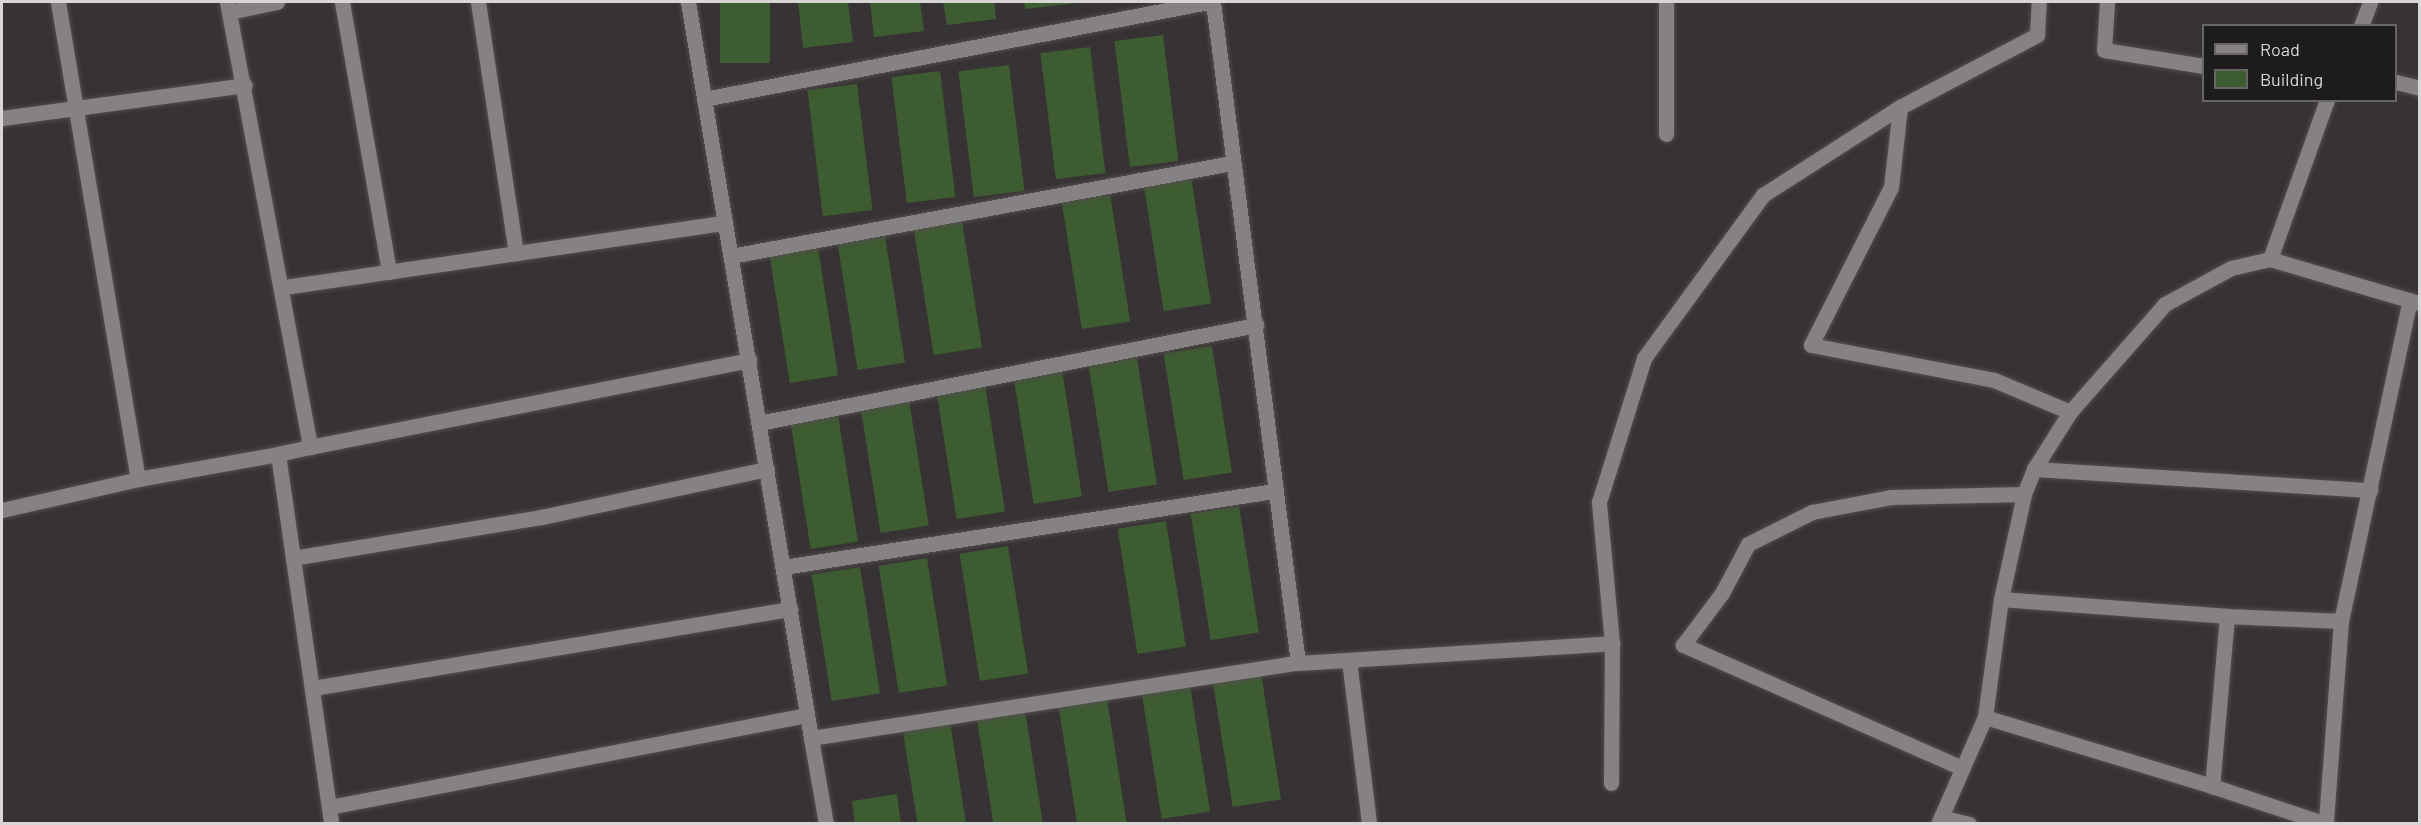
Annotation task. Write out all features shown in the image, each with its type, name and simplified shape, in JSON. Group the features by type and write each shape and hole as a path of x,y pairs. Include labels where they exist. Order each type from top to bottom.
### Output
{"street":[{"path":"58,2 73,106 138,479"},
{"path":"277,2 228,7 284,287 310,447"},
{"path":"342,2 389,272"},
{"path":"478,2 516,253"},
{"path":"688,2 826,824"},
{"path":"705,99 1208,2"},
{"path":"1213,2 1298,663"},
{"path":"1666,2 1666,134"},
{"path":"1611,783 1612,643 1599,502 1644,358 1763,195 1900,107 2037,35 2039,2"},
{"path":"2107,2 2104,50 2202,66"},
{"path":"2362,24 2370,2"},
{"path":"2397,82 2420,88"},
{"path":"2,118 73,106 245,85"},
{"path":"2270,259 2326,102"},
{"path":"1900,107 1891,188 1811,345 1994,380 2070,412"},
{"path":"731,256 1232,163"},
{"path":"284,287 725,223"},
{"path":"1969,824 1939,820 1959,767 1985,717 2001,599 2024,494 2034,469 2070,412 2165,304 2231,268 2270,259 2415,302 2341,621 2326,822 1985,717"},
{"path":"759,423 1256,325"},
{"path":"2,510 138,479 278,454 749,360"},
{"path":"278,454 331,824"},
{"path":"293,558 541,517 767,469"},
{"path":"2034,469 2370,490"},
{"path":"783,567 1276,491"},
{"path":"1959,767 1683,645 1722,593 1748,544 1812,512 1891,497 2024,494"},
{"path":"2001,599 2227,616 2341,621"},
{"path":"313,688 791,609"},
{"path":"2212,786 2227,616"},
{"path":"811,738 1298,663 1612,643"},
{"path":"1349,660 1369,824"},
{"path":"329,807 806,715"}],"building":[{"path":"720,2 770,2 770,63 720,63"},
{"path":"798,2 848,2 853,42 803,48"},
{"path":"870,2 920,2 924,31 874,37"},
{"path":"943,2 994,2 996,19 947,25"},
{"path":"1024,2 1078,2 1078,3 1025,9"},
{"path":"1163,35 1178,161 1130,167 1114,41"},
{"path":"1090,47 1105,173 1056,179 1040,53"},
{"path":"1009,65 1024,191 974,197 958,71"},
{"path":"940,71 955,197 907,203 891,77"},
{"path":"857,84 872,210 823,216 807,90"},
{"path":"1191,177 1211,303 1164,311 1144,185"},
{"path":"1110,194 1130,321 1082,329 1062,202"},
{"path":"962,221 982,347 934,355 914,229"},
{"path":"885,236 905,362 858,370 838,244"},
{"path":"818,248 838,375 790,383 770,256"},
{"path":"1212,346 1232,472 1184,480 1164,354"},
{"path":"1137,358 1157,484 1109,492 1089,366"},
{"path":"1062,370 1082,496 1034,504 1014,378"},
{"path":"985,385 1005,511 957,519 937,393"},
{"path":"909,400 929,525 880,533 861,408"},
{"path":"838,415 858,541 811,549 791,423"},
{"path":"1239,506 1259,632 1211,640 1191,514"},
{"path":"1166,521 1186,646 1137,654 1118,529"},
{"path":"1008,546 1028,673 980,681 960,554"},
{"path":"927,558 947,685 899,693 879,566"},
{"path":"860,567 880,693 832,701 812,575"},
{"path":"1261,673 1281,799 1233,807 1213,681"},
{"path":"1190,685 1210,811 1162,819 1142,693"},
{"path":"1107,699 1127,823 1077,824 1059,707"},
{"path":"1025,710 1043,824 993,824 977,718"},
{"path":"950,722 966,824 918,824 903,730"},
{"path":"897,794 901,824 855,824 852,801"}]}
